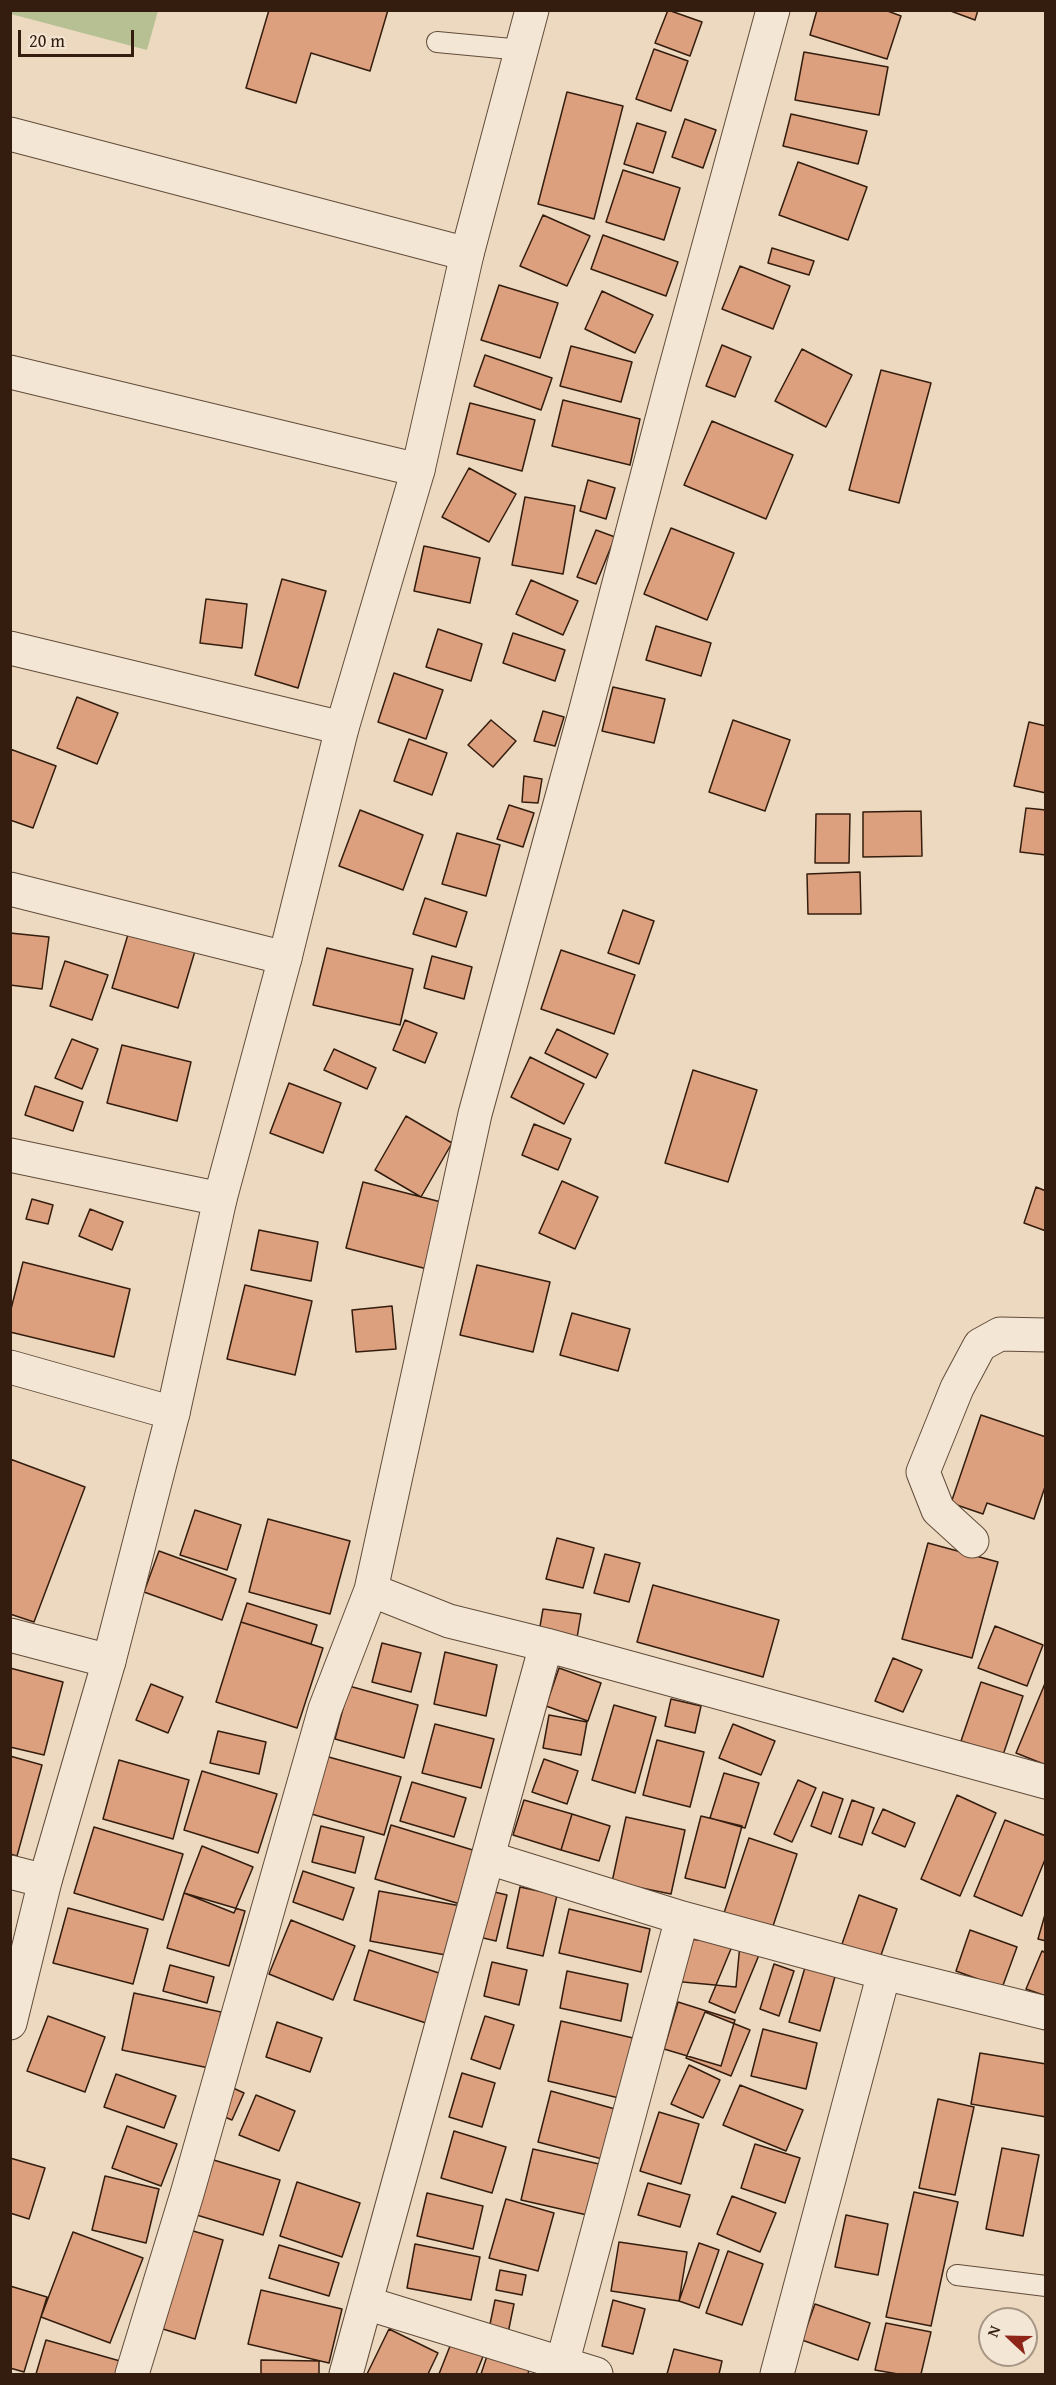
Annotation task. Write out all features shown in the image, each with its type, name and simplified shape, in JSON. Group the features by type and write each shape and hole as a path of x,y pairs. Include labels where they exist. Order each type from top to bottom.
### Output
{"street":[{"path":"10,2023 45,1881 109,1661 172,1413 220,1199 285,958 342,728 418,470 467,254 532,10"},
{"path":"132,2374 190,2183 325,1709 371,1590 475,1114 773,10"},
{"path":"10,134 467,254"},
{"path":"10,372 418,470"},
{"path":"10,648 342,728"},
{"path":"10,889 285,958"},
{"path":"10,1155 220,1199"},
{"path":"972,1541 938,1510 923,1472 957,1388 980,1345 1000,1334 1046,1335"},
{"path":"10,1367 172,1413"},
{"path":"371,1590 449,1621 546,1645 1046,1782"},
{"path":"10,1635 109,1661"},
{"path":"346,2374 546,1645"},
{"path":"489,1858 682,1918 884,1974 1046,2013"},
{"path":"10,1872 45,1881"},
{"path":"562,2364 682,1918"},
{"path":"777,2374 884,1974"},
{"path":"366,2303 596,2374"}],"lane":[{"path":"437,42 522,50"},
{"path":"957,2275 1046,2286"}],"green space":[{"path":"10,11 158,11 147,50 11,14"}],"building":[{"path":"269,10 388,10 370,71 311,53 296,103 246,88"},
{"path":"668,10 702,22 690,56 655,43"},
{"path":"817,10 885,10 901,16 887,59 810,35"},
{"path":"948,10 978,10 975,20"},
{"path":"654,49 688,61 671,111 636,99"},
{"path":"804,52 888,67 879,115 795,100"},
{"path":"567,92 623,106 594,219 538,204"},
{"path":"791,114 867,131 858,164 783,146"},
{"path":"685,119 716,130 703,168 672,157"},
{"path":"637,123 666,132 653,173 624,164"},
{"path":"798,162 867,187 848,240 779,215"},
{"path":"623,170 680,188 664,240 606,222"},
{"path":"543,215 590,236 567,286 520,266"},
{"path":"603,235 678,262 666,296 591,269"},
{"path":"772,248 814,261 809,275 768,263"},
{"path":"740,266 790,286 773,329 722,309"},
{"path":"499,285 558,303 540,358 481,340"},
{"path":"602,291 653,315 635,353 585,329"},
{"path":"722,345 751,357 735,397 706,386"},
{"path":"571,346 632,362 621,402 560,386"},
{"path":"802,349 852,375 826,427 775,401"},
{"path":"485,355 552,378 541,410 474,386"},
{"path":"881,370 931,383 899,503 849,490"},
{"path":"563,400 640,419 630,465 552,446"},
{"path":"470,403 535,420 522,471 457,454"},
{"path":"712,421 793,455 766,519 684,485"},
{"path":"469,468 516,494 489,542 442,517"},
{"path":"588,480 615,488 606,519 580,511"},
{"path":"525,497 575,506 563,574 512,565"},
{"path":"671,528 734,553 707,620 644,594"},
{"path":"596,530 615,537 596,584 577,577"},
{"path":"424,546 480,558 470,603 414,591"},
{"path":"282,579 326,591 298,688 255,675"},
{"path":"531,580 578,601 563,635 516,614"},
{"path":"206,599 247,604 242,648 200,643"},
{"path":"656,626 711,643 701,676 646,660"},
{"path":"438,629 482,644 471,681 426,667"},
{"path":"513,633 565,650 555,681 503,663"},
{"path":"394,673 443,690 426,739 378,722"},
{"path":"613,687 665,699 654,743 602,731"},
{"path":"77,697 118,713 97,764 57,748"},
{"path":"543,711 564,717 555,746 534,741"},
{"path":"491,720 516,741 493,767 468,745"},
{"path":"733,720 790,740 765,811 709,792"},
{"path":"1029,722 1046,726 1046,793 1014,786"},
{"path":"409,739 447,753 432,795 394,781"},
{"path":"10,749 56,766 33,828 10,820"},
{"path":"524,776 542,779 538,803 522,802"},
{"path":"509,805 534,813 523,847 497,839"},
{"path":"1026,808 1046,810 1046,855 1020,852"},
{"path":"360,810 423,835 403,890 339,866"},
{"path":"921,811 922,856 863,857 863,812"},
{"path":"816,814 850,814 849,863 815,863"},
{"path":"457,833 500,845 486,896 442,884"},
{"path":"860,872 861,914 808,914 807,874"},
{"path":"425,898 467,912 456,947 413,934"},
{"path":"623,910 654,921 639,964 608,953"},
{"path":"132,921 198,941 178,1008 112,988"},
{"path":"10,933 49,937 42,989 10,985"},
{"path":"327,948 413,969 400,1025 313,1005"},
{"path":"561,950 635,975 614,1034 541,1009"},
{"path":"432,956 472,967 464,999 424,988"},
{"path":"65,961 108,975 92,1020 50,1006"},
{"path":"405,1020 437,1033 425,1063 393,1050"},
{"path":"557,1029 608,1054 596,1078 545,1053"},
{"path":"72,1039 98,1049 82,1089 55,1078"},
{"path":"122,1045 191,1062 177,1121 107,1103"},
{"path":"334,1049 376,1068 367,1089 324,1070"},
{"path":"530,1057 584,1084 564,1124 511,1097"},
{"path":"693,1070 757,1090 728,1182 665,1163"},
{"path":"289,1083 341,1103 323,1153 270,1133"},
{"path":"35,1086 83,1102 73,1131 25,1115"},
{"path":"406,1116 452,1143 421,1197 375,1170"},
{"path":"534,1124 571,1139 558,1170 522,1155"},
{"path":"562,1181 598,1197 575,1249 539,1233"},
{"path":"363,1182 445,1203 427,1269 346,1248"},
{"path":"1036,1187 1046,1191 1046,1231 1024,1223"},
{"path":"32,1199 53,1205 48,1224 26,1219"},
{"path":"90,1209 123,1222 112,1250 79,1236"},
{"path":"259,1230 318,1242 311,1281 251,1270"},
{"path":"23,1262 130,1289 114,1357 10,1332 10,1313"},
{"path":"477,1265 550,1282 533,1352 460,1335"},
{"path":"245,1285 312,1301 295,1375 227,1359"},
{"path":"392,1306 396,1349 356,1352 352,1310"},
{"path":"572,1313 630,1329 618,1371 560,1355"},
{"path":"981,1415 1046,1437 1046,1484 1034,1519 987,1503 983,1514 951,1503"},
{"path":"10,1459 85,1487 34,1622 10,1614"},
{"path":"195,1510 241,1525 227,1570 180,1555"},
{"path":"268,1519 350,1541 330,1614 249,1592"},
{"path":"557,1538 594,1548 583,1588 546,1579"},
{"path":"928,1543 998,1562 972,1658 902,1639"},
{"path":"159,1551 236,1579 222,1620 144,1592"},
{"path":"605,1554 640,1563 629,1602 594,1593"},
{"path":"653,1585 779,1620 763,1677 637,1642"},
{"path":"247,1603 317,1625 311,1644 241,1622"},
{"path":"543,1609 581,1614 576,1644 538,1638"},
{"path":"241,1622 323,1648 297,1728 216,1702"},
{"path":"995,1626 1043,1645 1027,1686 978,1668"},
{"path":"382,1643 421,1653 411,1692 372,1682"},
{"path":"445,1652 497,1665 486,1716 434,1704"},
{"path":"893,1658 922,1670 903,1712 875,1701"},
{"path":"10,1668 63,1682 44,1755 10,1747"},
{"path":"559,1668 601,1683 588,1721 546,1706"},
{"path":"1046,1681 1046,1765 1016,1753"},
{"path":"981,1682 1023,1696 1003,1755 961,1741"},
{"path":"151,1684 183,1697 168,1733 136,1720"},
{"path":"349,1686 418,1705 404,1758 335,1739"},
{"path":"671,1699 701,1706 695,1733 665,1726"},
{"path":"614,1705 656,1717 635,1793 592,1780"},
{"path":"549,1715 587,1722 581,1755 543,1748"},
{"path":"435,1724 494,1739 481,1788 422,1773"},
{"path":"733,1724 775,1741 761,1775 719,1758"},
{"path":"218,1731 266,1742 259,1774 210,1763"},
{"path":"657,1740 704,1752 690,1807 643,1795"},
{"path":"10,1756 42,1765 17,1856 10,1854"},
{"path":"325,1756 401,1777 384,1835 308,1813"},
{"path":"544,1759 578,1771 567,1804 532,1792"},
{"path":"119,1760 189,1780 173,1839 103,1819"},
{"path":"202,1771 277,1794 258,1853 184,1830"},
{"path":"724,1773 759,1783 745,1828 710,1818"},
{"path":"798,1780 816,1788 792,1842 774,1834"},
{"path":"412,1782 466,1798 454,1837 400,1821"},
{"path":"823,1792 843,1799 831,1834 811,1826"},
{"path":"957,1795 996,1813 960,1896 921,1879"},
{"path":"524,1800 572,1814 561,1850 513,1835"},
{"path":"852,1800 874,1808 862,1845 839,1837"},
{"path":"883,1809 915,1823 905,1847 872,1833"},
{"path":"572,1814 610,1826 599,1861 561,1850"},
{"path":"701,1816 742,1826 725,1888 685,1878"},
{"path":"626,1817 685,1830 671,1894 612,1882"},
{"path":"1005,1820 1046,1836 1046,1857 1022,1916 974,1896"},
{"path":"391,1825 476,1851 460,1904 375,1879"},
{"path":"321,1826 364,1837 355,1873 312,1862"},
{"path":"94,1827 183,1854 163,1920 74,1893"},
{"path":"749,1838 797,1854 771,1932 723,1916"},
{"path":"202,1846 253,1867 234,1913 184,1893"},
{"path":"303,1871 354,1888 343,1920 293,1902"},
{"path":"520,1887 557,1895 543,1956 507,1948"},
{"path":"379,1891 461,1906 451,1956 370,1941"},
{"path":"490,1891 507,1895 496,1941 479,1937"},
{"path":"184,1893 245,1911 229,1966 167,1948"},
{"path":"859,1895 897,1909 880,1958 842,1944"},
{"path":"68,1908 148,1929 133,1984 53,1963"},
{"path":"569,1909 650,1929 641,1972 559,1953"},
{"path":"1046,1911 1046,1941 1038,1939"},
{"path":"291,1920 355,1946 333,2000 269,1974"},
{"path":"970,1930 1017,1947 1002,1988 956,1971"},
{"path":"677,1938 740,1944 736,1987 672,1981"},
{"path":"733,1944 759,1955 735,2013 709,2002"},
{"path":"369,1950 442,1974 426,2023 354,2000"},
{"path":"1042,1951 1046,1953 1046,1996 1026,1989"},
{"path":"492,1962 527,1970 519,2005 484,1996"},
{"path":"774,1964 794,1971 779,2016 760,2009"},
{"path":"806,1964 836,1973 820,2031 789,2022"},
{"path":"170,1965 214,1977 207,2003 163,1991"},
{"path":"567,1971 628,1984 621,2021 560,2008"},
{"path":"134,1993 221,2012 209,2068 122,2050"},
{"path":"678,2002 735,2020 721,2066 664,2049"},
{"path":"705,2012 750,2030 731,2076 686,2058"},
{"path":"48,2016 105,2037 85,2092 27,2071"},
{"path":"485,2016 514,2025 500,2069 471,2059"},
{"path":"561,2021 633,2038 619,2098 548,2081"},
{"path":"277,2022 322,2038 310,2072 266,2057"},
{"path":"763,2029 817,2043 806,2089 751,2076"},
{"path":"980,2053 1046,2064 1046,2117 971,2104"},
{"path":"689,2065 720,2080 703,2118 671,2104"},
{"path":"462,2073 495,2083 482,2127 449,2117"},
{"path":"116,2074 176,2096 164,2128 104,2107"},
{"path":"740,2085 803,2110 786,2151 723,2125"},
{"path":"233,2088 244,2093 232,2120 220,2115"},
{"path":"551,2091 615,2109 602,2159 538,2142"},
{"path":"256,2095 295,2111 279,2151 239,2135"},
{"path":"938,2099 974,2107 955,2195 919,2188"},
{"path":"659,2112 699,2124 681,2184 640,2171"},
{"path":"127,2126 177,2144 161,2186 112,2168"},
{"path":"454,2131 506,2147 492,2193 441,2178"},
{"path":"755,2144 800,2158 785,2203 741,2188"},
{"path":"1002,2148 1039,2155 1023,2236 986,2229"},
{"path":"533,2149 599,2164 587,2215 521,2200"},
{"path":"10,2158 45,2168 29,2219 10,2213"},
{"path":"207,2158 280,2180 263,2235 190,2213"},
{"path":"105,2176 159,2189 146,2243 92,2230"},
{"path":"297,2182 360,2203 342,2257 280,2236"},
{"path":"648,2183 690,2195 680,2227 638,2215"},
{"path":"914,2192 958,2202 931,2326 886,2317"},
{"path":"427,2193 483,2206 473,2249 417,2236"},
{"path":"732,2196 776,2213 760,2252 717,2234"},
{"path":"506,2199 554,2213 538,2271 489,2258"},
{"path":"846,2215 888,2224 878,2275 835,2267"},
{"path":"190,2230 223,2240 195,2339 163,2329"},
{"path":"73,2232 143,2258 110,2343 41,2317"},
{"path":"619,2242 687,2252 679,2301 611,2291"},
{"path":"699,2243 719,2250 699,2308 679,2301"},
{"path":"415,2244 480,2257 471,2300 407,2288"},
{"path":"279,2245 339,2263 329,2296 269,2278"},
{"path":"728,2251 763,2264 742,2325 706,2313"},
{"path":"500,2270 526,2275 522,2295 496,2290"},
{"path":"10,2286 47,2297 24,2372 10,2368"},
{"path":"261,2290 342,2309 329,2363 248,2344"},
{"path":"495,2300 514,2304 508,2333 489,2329"},
{"path":"613,2300 645,2309 633,2354 602,2346"},
{"path":"815,2304 870,2323 858,2360 802,2340"},
{"path":"886,2323 931,2332 921,2374 898,2374 875,2370"},
{"path":"389,2329 438,2353 428,2374 367,2374"},
{"path":"454,2336 486,2349 476,2374 439,2374"},
{"path":"46,2340 120,2361 116,2374 36,2374"},
{"path":"674,2349 722,2361 719,2374 667,2374"},
{"path":"488,2353 530,2366 528,2374 481,2374"},
{"path":"261,2360 319,2361 319,2374 261,2374"}]}
